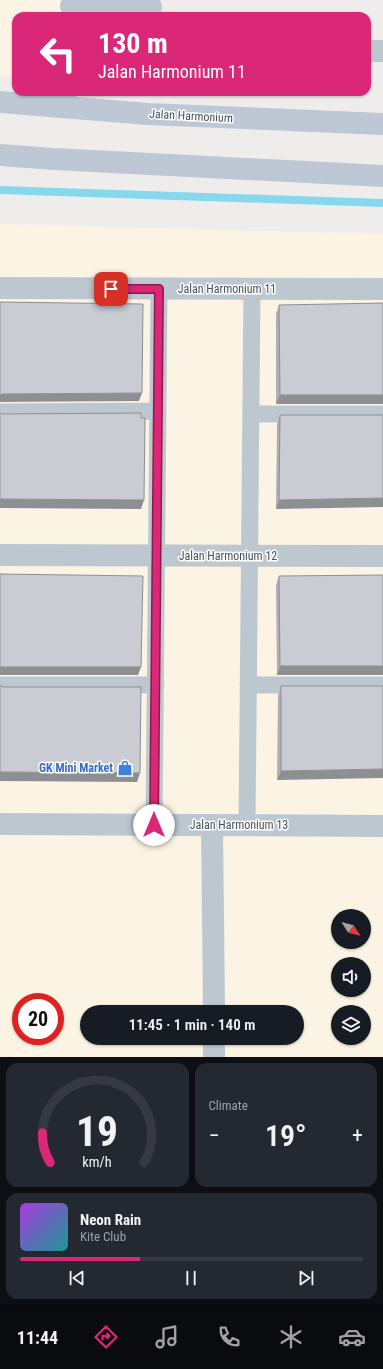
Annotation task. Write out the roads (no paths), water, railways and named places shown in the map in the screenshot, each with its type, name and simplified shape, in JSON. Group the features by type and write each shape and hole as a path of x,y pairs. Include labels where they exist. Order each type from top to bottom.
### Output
{"main road":[{"name":"Jalan Harmonium","path":"0,102 66,99 148,114 383,124"},
{"path":"0,155 383,176"}],"street":[{"path":"71,6 151,8"},
{"path":"371,50 383,51"},
{"name":"Jalan Harmonium 11","path":"0,288 383,290"},
{"name":"Jalan Harmonium 12","path":"0,555 383,556"},
{"name":"Jalan Harmonium 13","path":"0,824 383,826"},
{"path":"212,825 214,1005"},
{"path":"214,1045 214,1057"}],"lane":[{"path":"154,825 159,289"},
{"path":"247,825 252,289"},
{"path":"0,412 158,411"},
{"path":"251,414 383,414"},
{"path":"0,685 156,685"},
{"path":"248,685 383,685"}],"waterway":[{"path":"0,190 383,203"}],"place":[{"name":"GK Mini Market","path":"125,768"}]}
